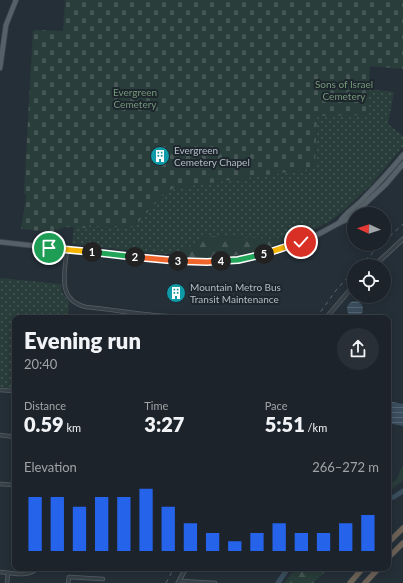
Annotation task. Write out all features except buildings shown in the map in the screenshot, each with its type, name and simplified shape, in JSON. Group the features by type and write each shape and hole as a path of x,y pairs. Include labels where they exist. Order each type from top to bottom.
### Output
{"highway":[{"path":"391,540 403,528"},
{"path":"391,554 403,544"},
{"path":"350,583 360,571"},
{"path":"365,583 376,571"}],"main road":[{"path":"0,68 6,26 16,0"},
{"path":"339,223 342,217 360,202 382,180 403,155"},
{"path":"361,207 386,184 403,164"},
{"path":"0,242 179,261 207,262 238,260 289,247 317,235 347,219"}],"street":[{"path":"382,259 403,239"},
{"path":"67,249 64,284 67,294 73,301 86,307 145,315"},
{"path":"329,315 347,293"},
{"path":"0,390 12,391"},
{"path":"0,436 12,437"},
{"path":"0,484 12,485"},
{"path":"0,572 27,574 34,571"},
{"path":"184,571 179,582 215,583"},
{"path":"7,583 8,573"},
{"path":"68,583 68,577 104,579"}],"green space":[{"name":"Evergreen Cemetery","path":"65,0 403,0 403,69 370,66 367,115 317,116 315,163 309,169 174,188 164,194 135,226 129,228 87,225 86,228 65,227 52,232 21,229 26,196 24,192 33,30 63,31"},
{"path":"369,89 394,92 388,124 403,136 403,147 370,186 342,212 329,222 310,231 292,238 267,239 207,236 194,245 173,254 72,244 74,227 87,225 129,228 135,226 164,194 174,188 309,169 315,163 317,115 366,115"},
{"path":"206,236 267,239 292,238 264,249 233,256 202,258 173,254 194,245"},
{"path":"0,278 61,284 62,292 69,302 68,315 12,315 12,389 0,387"},
{"path":"403,466 403,480 391,489 391,484 398,478 400,470"},
{"path":"293,571 326,571 313,583 285,583"}],"water":[{"path":"351,303 360,304 363,309 359,315 351,315 348,312 348,306"},
{"path":"391,402 403,404 403,426 391,424"}],"waterway":[{"path":"391,498 403,491"},
{"path":"278,583 286,571"}],"railway":[{"path":"391,235 403,224"},
{"path":"366,259 375,251"},
{"path":"318,315 337,289 347,278"},
{"path":"166,583 172,571"}],"place":[{"name":"Evergreen Cemetery Chapel","path":"160,156"},
{"name":"Mountain Metro Bus Transit Maintenance","path":"176,293"}],"route":[{"path":"49,248 165,260 207,262 250,258 301,242"}],"park label":[{"name":"Sons of Israel Cemetery","path":"344,90"}]}
